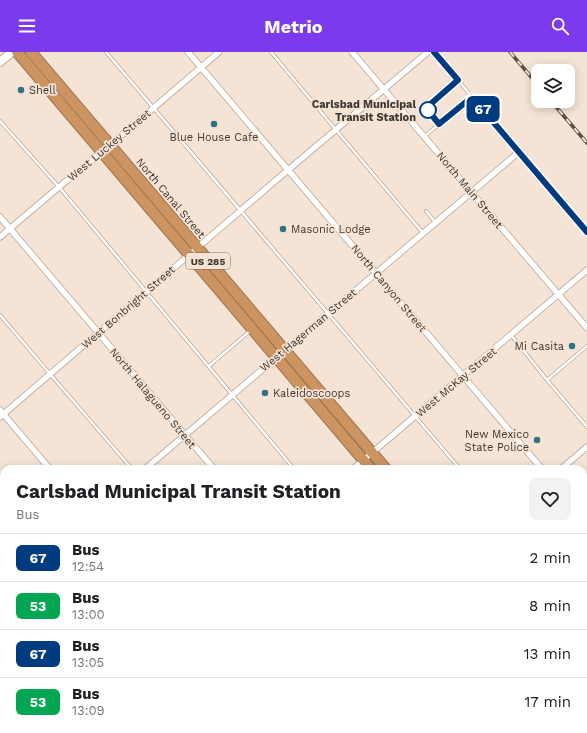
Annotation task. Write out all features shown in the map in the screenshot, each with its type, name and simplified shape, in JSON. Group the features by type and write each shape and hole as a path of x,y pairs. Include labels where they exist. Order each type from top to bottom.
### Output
{"highway":[{"name":"North Canal Street","path":"17,52 367,465"},
{"name":"North Canal Street","path":"31,52 382,465"}],"street":[{"path":"0,62 12,52"},
{"name":"North Canyon Street","path":"188,52 539,465"},
{"name":"West Luckey Street","path":"0,237 219,52"},
{"name":"North Main Street","path":"352,52 587,328"},
{"name":"West Bonbright Street","path":"1,414 428,52"},
{"name":"West Hagerman Street","path":"150,465 519,152"},
{"name":"North Halagueno Street","path":"0,217 211,465"},
{"name":"West McKay Street","path":"357,465 587,270"},
{"path":"1,414 46,465"},
{"path":"566,465 587,447"}],"lane":[{"path":"106,52 457,465"},
{"path":"271,52 423,233"},
{"path":"434,52 587,232"},
{"path":"439,124 426,108 458,80"},
{"path":"424,137 472,97"},
{"path":"0,121 59,187 291,465"},
{"path":"426,211 435,222"},
{"path":"0,315 129,465"},
{"path":"209,366 252,330"},
{"path":"511,335 587,427"},
{"path":"547,380 587,346"}],"railway":[{"path":"510,52 531,77"},
{"path":"557,108 587,143"}],"bus line":[{"name":"67","path":"434,52 458,80 426,108 439,124 472,97 587,232"}],"place":[{"name":"Shell","path":"21,90"},
{"name":"Carlsbad Municipal Transit Station","path":"428,110"},
{"name":"Blue House Cafe","path":"214,124"},
{"name":"Masonic Lodge","path":"283,229"},
{"name":"Mi Casita","path":"572,346"},
{"name":"Kaleidoscoops","path":"265,393"},
{"name":"New Mexico State Police","path":"537,440"}]}
